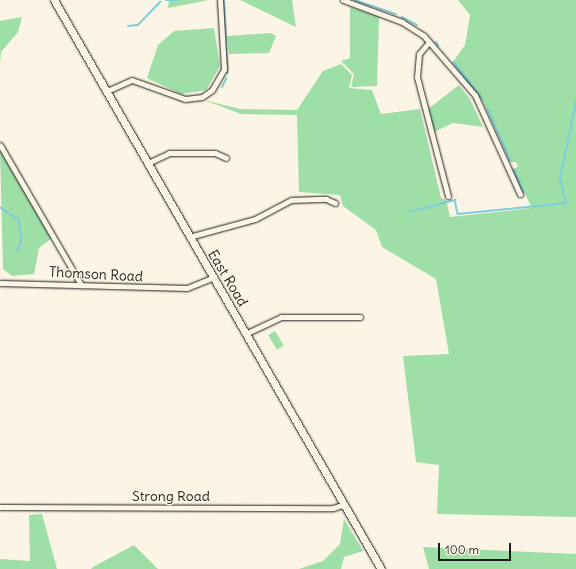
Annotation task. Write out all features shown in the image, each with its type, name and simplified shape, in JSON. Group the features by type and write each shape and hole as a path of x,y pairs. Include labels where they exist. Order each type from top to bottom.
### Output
{"main road":[{"name":"East Road","path":"54,0 342,505 381,569"}],"street":[{"path":"107,91 132,80 186,99 202,97 212,90 224,69 220,0"},
{"path":"343,0 402,22 428,42 475,95 520,194"},
{"path":"428,42 419,54 417,77 448,196"},
{"path":"0,145 81,285"},
{"path":"148,163 169,153 215,153 226,158"},
{"path":"189,237 255,219 291,200 326,199 336,202"},
{"name":"Thomson Road","path":"0,283 81,285 92,288 188,288 212,278"},
{"path":"245,334 281,318 360,318"},
{"name":"Strong Road","path":"0,507 333,508 342,505"}],"green space":[{"path":"169,0 209,0 168,8"},
{"path":"240,0 292,0 296,27"},
{"path":"458,0 576,0 576,517 437,514 439,465 416,462 403,356 449,354 436,279 382,247 376,230 343,206 340,195 299,192 297,115 241,114 204,100 240,109 297,110 323,71 341,64 352,75 349,88 372,90 381,114 420,109 441,198 446,200 450,217 532,208 513,170 518,166 516,162 510,162 482,100 452,63 465,45 470,15"},
{"path":"350,7 379,17 377,86 351,87 354,74 341,61 350,58"},
{"path":"22,17 18,32 1,52 0,64 0,21"},
{"path":"214,28 220,66 206,90 181,94 147,78 158,45 174,31"},
{"path":"271,33 276,36 269,53 229,54 227,36"},
{"path":"459,85 470,99 483,127 453,123 434,132 428,109"},
{"path":"0,150 52,238 39,248 34,274 12,276 3,269"},
{"path":"275,331 284,346 277,350 268,335"},
{"path":"42,514 57,569 0,569 0,559 30,561 29,515"},
{"path":"344,519 363,551 344,557 341,569 299,569 323,561 340,544"},
{"path":"134,545 158,569 91,569 93,567"},
{"path":"423,547 576,554 576,569 429,569"}],"waterway":[{"path":"166,0 177,0"},
{"path":"355,0 396,14"},
{"path":"224,1 228,73"},
{"path":"128,26 138,25 160,2"},
{"path":"402,17 417,25"},
{"path":"454,62 483,99"},
{"path":"222,87 226,79"},
{"path":"410,212 455,200 458,214 566,203 560,179 576,102"},
{"path":"488,109 511,161"},
{"path":"514,169 524,192"},
{"path":"0,207 19,220 22,239 18,250"}]}
